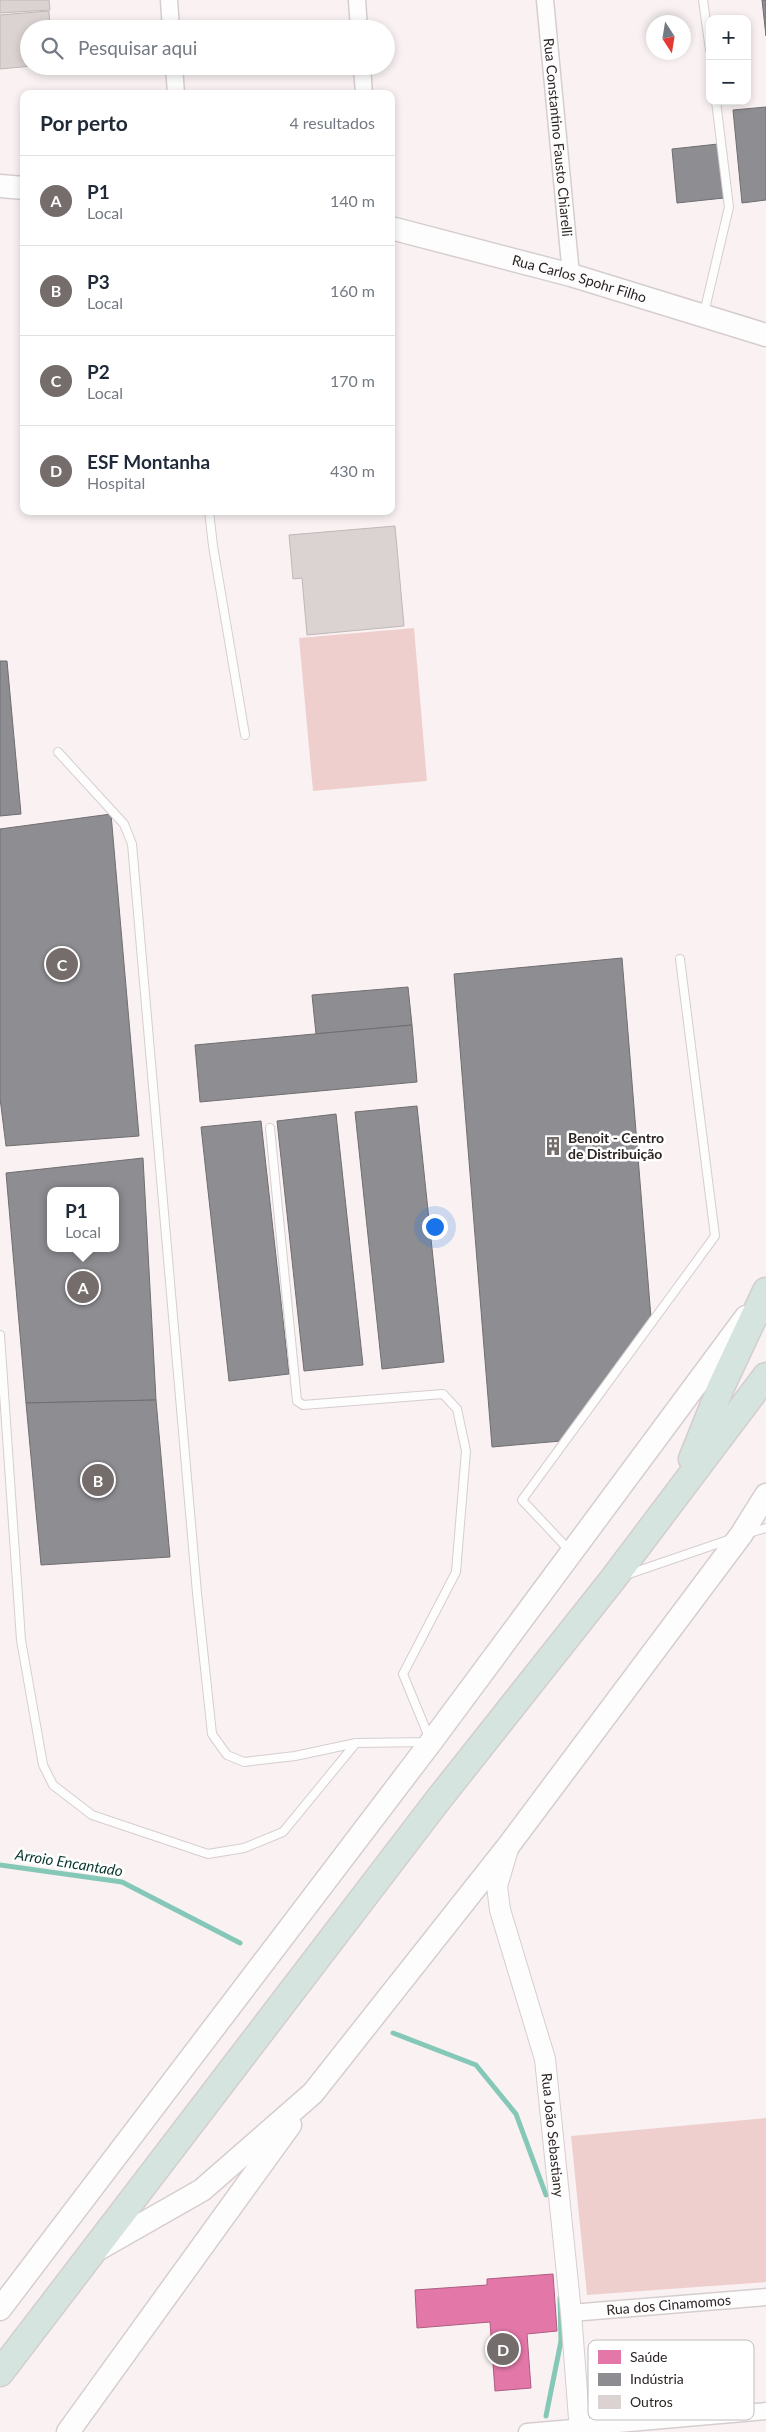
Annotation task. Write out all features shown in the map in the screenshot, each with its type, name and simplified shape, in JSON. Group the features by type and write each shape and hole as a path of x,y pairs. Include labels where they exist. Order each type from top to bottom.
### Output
{"highway":[{"path":"679,1490 721,1387 766,1290"},
{"path":"0,2373 438,1800 613,1579 766,1376"}],"main road":[{"path":"0,186 20,188"},
{"name":"Rua Carlos Spohr Filho","path":"395,229 571,275 766,335"},
{"path":"0,2310 431,1742 766,1290"},
{"path":"68,2432 313,2093 509,1845 740,1535 766,1495"},
{"path":"94,2251 202,2190 313,2093"}],"street":[{"path":"169,0 170,20"},
{"path":"356,0 358,20"},
{"name":"Rua Constantino Fausto Chiarelli","path":"545,0 571,275"},
{"path":"175,75 176,90"},
{"path":"363,75 364,90"},
{"name":"Rua João Sebastiany","path":"509,1845 497,1886 500,1910 545,2059 571,2314 580,2429"},
{"name":"Rua dos Cinamomos","path":"571,2314 766,2297"},
{"path":"527,2432 673,2420"}],"lane":[{"path":"704,0 706,17"},
{"path":"703,315 730,207 717,105"},
{"path":"210,515 213,546 245,735"},
{"path":"58,752 124,824 132,844 197,1593 212,1734 226,1755 244,1762 295,1756 356,1743 431,1742 403,1674 456,1572 466,1451 457,1409 443,1394 303,1405 297,1401 270,1128"},
{"path":"572,1552 522,1500 715,1236 680,959"},
{"path":"0,1335 21,1640 42,1764 53,1785 92,1815 208,1854 244,1848 283,1832 356,1743"},
{"path":"613,1579 740,1535 766,1528"}],"shaded area":[{"path":"414,628 427,781 313,791 299,638"},
{"path":"766,2118 766,2282 587,2295 571,2136"}],"building: Saúde":[{"path":"553,2274 557,2331 527,2334 531,2388 495,2391 490,2322 417,2328 415,2290 487,2285 487,2279"}],"building: Indústria":[{"path":"762,0 766,0 766,36"},
{"path":"766,107 766,200 742,203 733,110"},
{"path":"718,144 724,198 677,203 672,149"},
{"path":"0,661 7,661 21,814 0,816"},
{"path":"111,814 139,1136 6,1146 0,1098 0,829"},
{"name":"Benoit - Centro de Distribuição","path":"622,958 651,1318 561,1441 492,1447 454,974"},
{"path":"408,987 412,1025 316,1034 312,995"},
{"path":"412,1025 417,1082 200,1102 195,1045"},
{"path":"417,1106 444,1362 382,1369 355,1112"},
{"path":"336,1114 363,1365 304,1371 277,1121"},
{"path":"261,1121 289,1374 229,1381 201,1127"},
{"path":"143,1158 156,1400 26,1403 6,1173"},
{"path":"156,1400 170,1557 41,1565 26,1403"}],"building: Outros":[{"path":"0,0 49,0 50,10 0,13"},
{"path":"49,11 50,20 20,20 20,67 0,69 0,15"},
{"path":"395,526 404,626 307,635 302,578 293,579 289,535"}],"waterway":[{"name":"Arroio Encantado","path":"0,1865 122,1882 240,1943"},
{"path":"393,2033 476,2065 516,2114 546,2195"},
{"path":"546,2416 561,2341 560,2298"}],"place":[{"name":"P2","path":"62,964"},
{"name":"Benoit - Centro de Distribuição","path":"553,1146"},
{"name":"P1","path":"83,1287"},
{"name":"P3","path":"98,1480"},
{"name":"ESF Montanha","path":"503,2349"}]}
